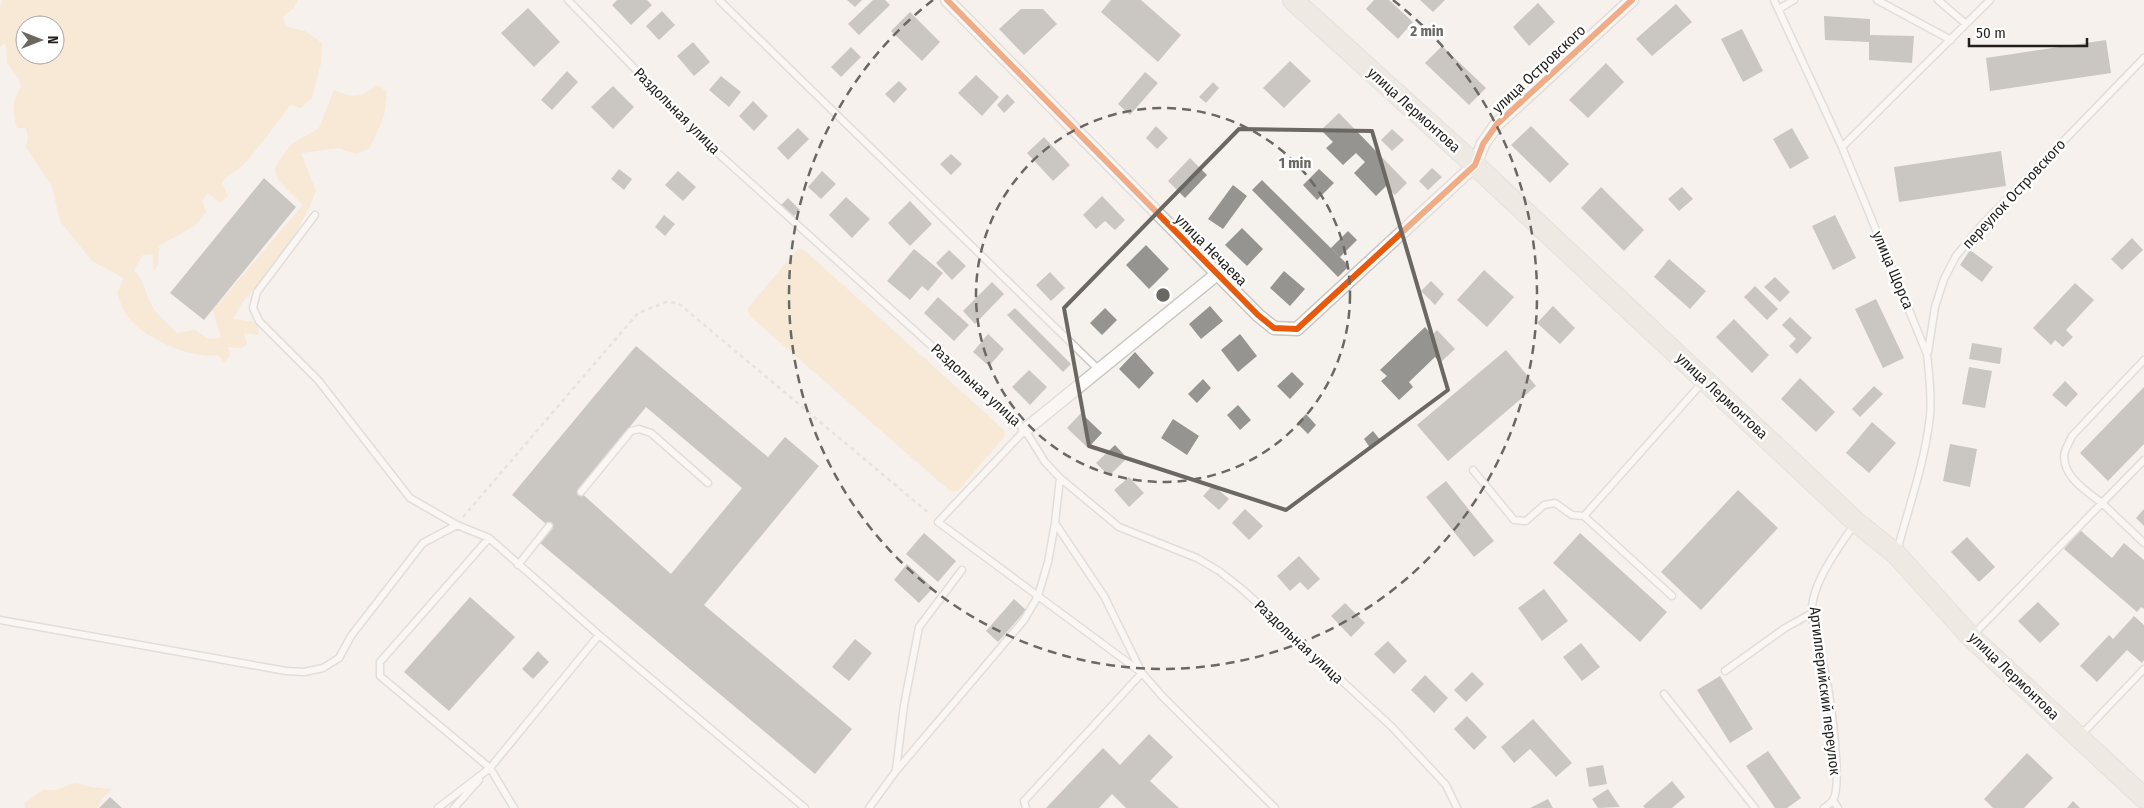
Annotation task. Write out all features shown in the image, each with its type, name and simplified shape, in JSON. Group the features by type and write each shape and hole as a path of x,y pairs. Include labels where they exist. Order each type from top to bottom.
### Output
{"main road":[{"name":"улица Лермонтова","path":"1293,0 1475,165 1856,522 1896,554 1971,636 2144,798"}],"street":[{"name":"улица Нечаева","path":"946,0 1217,274 1258,315 1274,328 1298,329 1475,165"},
{"name":"улица Островского","path":"1475,165 1483,144 1497,124 1632,0"},
{"path":"1026,430 1098,369 1217,274"}],"lane":[{"name":"Раздольная улица","path":"568,0 711,147 1026,430 1045,462 1060,478 1119,527 1197,558 1242,588 1391,726 1446,785 1457,808"},
{"path":"719,0 1098,369"},
{"name":"улица Щорса","path":"1774,0 1842,147 1927,354 1930,382 1930,414 1925,450 1896,554"},
{"path":"1778,9 1794,0"},
{"path":"1877,0 1951,40"},
{"path":"1938,0 1966,24"},
{"path":"1842,147 1951,40 1987,1"},
{"name":"переулок Островского","path":"1927,354 1935,307 1944,279 1956,256 1981,226 2144,58"},
{"path":"315,215 257,292 253,308 259,321 318,380 410,498 457,525 489,538 518,565 805,808"},
{"path":"2144,360 2072,436 2064,452 2067,469 2076,482 2144,543"},
{"path":"1584,516 1704,380"},
{"path":"581,492 631,431 640,429 651,433 708,483"},
{"path":"1026,430 938,522 1142,673 1162,696 1275,808"},
{"path":"1971,636 2144,460"},
{"path":"1473,470 1514,520 1526,521 1544,505 1555,502 1572,515 1584,516 1672,596"},
{"path":"869,808 896,771 1024,620 1038,596 1048,562 1060,478"},
{"name":"Артиллерийский переулок","path":"1833,800 1837,784 1837,765 1827,677 1812,613 1820,582 1832,558 1856,522"},
{"path":"1055,523 1104,596 1142,673"},
{"path":"0,620 286,671 304,672 323,668 339,658 351,636 422,543 457,525"},
{"path":"518,565 548,526"},
{"path":"489,538 380,662 380,676 490,768 514,808"},
{"path":"896,771 904,705 919,627 962,570"},
{"path":"1725,671 1785,628 1812,613"},
{"path":"454,808 490,768 600,635"},
{"path":"2079,738 2144,669"},
{"path":"1026,808 1024,801 1142,673"},
{"path":"1664,694 1755,808"},
{"path":"438,808 490,768"},
{"path":"1824,808 1833,800 1838,808"}],"path":[{"path":"457,525 638,313 666,302 678,303 938,522"}],"highlighted area":[{"path":"1239,129 1372,131 1448,390 1286,510 1089,446 1064,308"}],"shaded area":[{"path":"3,0 298,0 294,8 283,16 285,26 305,31 322,43 321,63 312,98 301,108 290,105 243,165 225,179 222,183 228,196 220,203 208,193 202,201 206,212 196,225 159,246 158,265 154,271 153,254 143,255 134,270 140,278 154,310 177,333 194,330 209,339 221,338 213,310 303,205 278,180 275,169 292,144 319,128 334,90 347,95 357,96 366,93 378,85 387,92 384,116 370,148 356,154 339,148 301,153 316,191 303,220 285,251 273,268 246,298 233,319 257,322 259,335 244,333 247,344 241,348 228,347 230,355 224,363 218,355 208,356 182,351 156,340 135,325 128,317 117,293 124,278 92,261 60,221 52,187 26,147 28,137 26,128 17,128 14,102 21,87 19,79 7,63 6,45 4,43 0,48 0,5"},
{"path":"799,249 804,250 1005,432 1004,437 958,491 950,491 749,315 748,308"},
{"path":"75,783 112,789 97,808 26,808 24,803 43,790 56,790"}],"building":[{"path":"617,0 647,0 652,5 631,25 612,5"},
{"path":"847,0 862,0 855,7"},
{"path":"873,0 885,0 890,5 859,35 848,24"},
{"path":"1111,0 1141,0 1181,35 1158,62 1101,12"},
{"path":"1374,0 1389,0 1413,22 1398,39 1366,9"},
{"path":"1420,0 1445,0 1433,12"},
{"path":"1538,3 1555,22 1529,46 1513,27"},
{"path":"1676,4 1692,22 1652,56 1636,39"},
{"path":"528,8 560,42 534,67 501,33"},
{"path":"1021,9 1043,9 1057,24 1024,55 999,29"},
{"path":"662,11 675,25 659,40 646,26"},
{"path":"910,12 940,42 922,61 891,31"},
{"path":"1824,16 1870,19 1870,35 1914,36 1912,63 1869,60 1869,42 1825,40"},
{"path":"1742,29 1763,71 1743,82 1721,39"},
{"path":"2106,40 2111,73 1990,91 1986,58"},
{"path":"693,42 710,62 694,76 677,56"},
{"path":"1442,46 1486,88 1469,105 1425,63"},
{"path":"851,47 861,57 841,77 831,67"},
{"path":"1290,61 1311,81 1284,108 1263,88"},
{"path":"1606,63 1624,82 1588,118 1569,100"},
{"path":"567,71 578,82 552,110 541,100"},
{"path":"1145,72 1158,83 1130,115 1118,104"},
{"path":"976,75 999,97 982,116 958,93"},
{"path":"721,76 741,92 729,107 709,90"},
{"path":"899,81 907,89 894,103 885,94"},
{"path":"1213,82 1219,88 1206,103 1199,97"},
{"path":"613,86 634,107 613,129 591,107"},
{"path":"1007,94 1015,102 1004,113 997,105"},
{"path":"753,101 768,116 754,131 739,116"},
{"path":"1339,113 1407,183 1395,195 1386,186 1376,196 1354,173 1365,162 1356,153 1343,165 1326,148 1333,142 1321,130"},
{"path":"1156,126 1168,138 1157,149 1146,138"},
{"path":"1531,126 1569,164 1550,183 1511,145"},
{"path":"798,128 809,139 788,160 777,148"},
{"path":"1792,128 1809,158 1790,169 1773,139"},
{"path":"1392,129 1404,140 1392,151 1381,140"},
{"path":"1044,137 1070,165 1053,181 1027,153"},
{"path":"2001,151 2006,186 1899,202 1894,167"},
{"path":"951,154 962,164 951,175 940,164"},
{"path":"1190,158 1207,175 1185,198 1168,181"},
{"path":"1432,168 1442,177 1428,190 1419,181"},
{"path":"619,169 632,179 624,190 611,179"},
{"path":"1319,169 1334,183 1317,200 1303,185"},
{"path":"678,171 696,187 683,201 665,185"},
{"path":"822,171 836,184 821,199 808,187"},
{"path":"264,178 296,207 204,320 170,293"},
{"path":"1262,180 1349,266 1338,277 1252,190"},
{"path":"1233,185 1247,196 1223,229 1208,219"},
{"path":"1601,187 1644,230 1624,251 1581,208"},
{"path":"1682,187 1693,199 1679,211 1668,199"},
{"path":"1102,196 1125,220 1115,230 1105,221 1096,229 1083,215"},
{"path":"846,197 870,219 852,238 829,215"},
{"path":"788,198 800,210 793,217 781,205"},
{"path":"910,201 932,224 910,246 888,223"},
{"path":"664,215 675,224 665,236 655,227"},
{"path":"1835,215 1856,258 1833,270 1812,226"},
{"path":"1242,228 1263,249 1247,266 1225,245"},
{"path":"1348,231 1357,240 1340,257 1331,248"},
{"path":"2132,238 2143,250 2122,270 2111,259"},
{"path":"1146,245 1169,269 1149,289 1126,265"},
{"path":"914,249 943,273 928,291 922,286 910,300 887,281"},
{"path":"949,250 966,266 952,280 936,263"},
{"path":"1970,250 1993,267 1982,282 1960,265"},
{"path":"1669,259 1706,291 1690,309 1654,277"},
{"path":"1484,270 1514,297 1487,327 1457,300"},
{"path":"1284,271 1305,289 1290,306 1270,288"},
{"path":"1050,272 1065,288 1051,301 1036,285"},
{"path":"1775,277 1790,292 1780,302 1764,287"},
{"path":"1431,281 1444,294 1435,305 1421,291"},
{"path":"992,282 1004,294 975,324 963,311"},
{"path":"2075,283 2094,300 2066,330 2073,337 2063,347 2055,340 2051,345 2033,328"},
{"path":"1755,286 1778,309 1767,320 1744,297"},
{"path":"938,297 969,325 954,341 924,313"},
{"path":"1876,299 1904,358 1883,368 1855,309"},
{"path":"1210,306 1223,321 1201,339 1189,324"},
{"path":"1553,306 1575,328 1560,344 1537,323"},
{"path":"1015,308 1071,364 1063,372 1007,315"},
{"path":"1105,308 1117,320 1102,335 1090,323"},
{"path":"1790,317 1812,338 1797,354 1789,346 1796,339 1782,325"},
{"path":"1734,319 1769,355 1752,373 1716,337"},
{"path":"1425,327 1432,335 1437,330 1455,349 1440,363 1435,357 1409,382 1413,387 1399,400 1381,381 1387,376 1380,370"},
{"path":"988,334 1004,349 989,366 973,352"},
{"path":"1240,334 1257,356 1238,372 1221,350"},
{"path":"1972,343 2002,348 2000,364 1969,359"},
{"path":"636,346 768,457 785,437 819,466 704,605 852,729 815,774 540,543 552,529 512,495","holes":["646,407 742,488 671,574 578,490"]},
{"path":"1506,350 1536,386 1448,461 1417,425"},
{"path":"1135,352 1154,373 1139,389 1119,369"},
{"path":"1969,367 1992,371 1985,408 1962,404"},
{"path":"1029,370 1047,387 1030,405 1012,387"},
{"path":"1292,372 1304,384 1290,399 1277,386"},
{"path":"1800,378 1835,412 1816,432 1781,399"},
{"path":"1203,379 1211,388 1197,403 1188,394"},
{"path":"2065,381 2078,394 2066,407 2052,395"},
{"path":"1874,386 1883,394 1860,417 1852,409"},
{"path":"2144,387 2144,444 2108,481 2080,453"},
{"path":"1238,405 1251,420 1240,430 1227,415"},
{"path":"1081,413 1102,433 1088,448 1067,428"},
{"path":"1306,414 1316,425 1308,434 1297,423"},
{"path":"1173,419 1199,436 1187,455 1161,438"},
{"path":"1872,422 1896,443 1869,473 1846,453"},
{"path":"1373,431 1381,441 1371,449 1364,439"},
{"path":"1950,444 1977,449 1970,487 1943,481"},
{"path":"1115,445 1127,458 1109,476 1096,463"},
{"path":"1129,477 1144,493 1129,507 1114,490"},
{"path":"1446,481 1494,541 1474,557 1426,497"},
{"path":"1213,485 1229,499 1219,510 1203,496"},
{"path":"1738,490 1778,528 1701,610 1661,572"},
{"path":"1245,509 1263,526 1249,540 1232,523"},
{"path":"2144,509 2144,526 2136,518"},
{"path":"2080,530 2112,558 2124,543 2144,560 2144,609 2141,607 2137,612 2064,549"},
{"path":"924,533 956,561 938,582 906,554"},
{"path":"1580,533 1667,612 1640,642 1553,563"},
{"path":"1967,537 1995,567 1979,582 1951,552"},
{"path":"1299,556 1320,579 1308,590 1300,582 1290,591 1277,576"},
{"path":"907,564 933,588 919,603 894,580"},
{"path":"1544,589 1568,621 1542,641 1518,608"},
{"path":"470,597 515,637 449,711 404,672"},
{"path":"1014,599 1026,610 998,642 986,631"},
{"path":"2038,602 2060,624 2040,643 2018,621"},
{"path":"1345,603 1365,623 1351,637 1331,616"},
{"path":"2134,616 2144,625 2144,660 2142,663 2127,650 2097,682 2080,666 2109,635 2113,639"},
{"path":"855,639 872,653 849,681 832,667"},
{"path":"1388,641 1407,661 1394,674 1374,654"},
{"path":"1581,643 1600,667 1582,681 1563,657"},
{"path":"538,651 549,662 533,679 522,669"},
{"path":"1472,672 1484,684 1466,702 1454,690"},
{"path":"1425,675 1448,698 1434,713 1411,690"},
{"path":"1720,676 1753,729 1730,743 1697,690"},
{"path":"1467,716 1487,737 1474,750 1454,729"},
{"path":"1533,719 1572,763 1556,777 1530,749 1514,763 1501,747"},
{"path":"1149,734 1173,757 1150,781 1179,808 1126,808 1112,794 1099,808 1046,808 1103,748 1120,765"},
{"path":"1768,751 1801,798 1787,808 1775,808 1746,766"},
{"path":"2027,753 2053,778 2024,808 1993,808 1984,799"},
{"path":"1603,765 1607,784 1589,787 1586,768"},
{"path":"1672,781 1685,797 1672,808 1645,808 1643,806"},
{"path":"1608,789 1620,807 1598,808 1592,799"},
{"path":"110,797 122,808 99,808"},
{"path":"1548,799 1553,808 1530,808"},
{"path":"2073,801 2080,808 2067,808"}],"cycle path":[{"path":"947,0 1258,315 1274,328 1297,329 1475,165 1483,144 1497,124 1632,0"}]}
